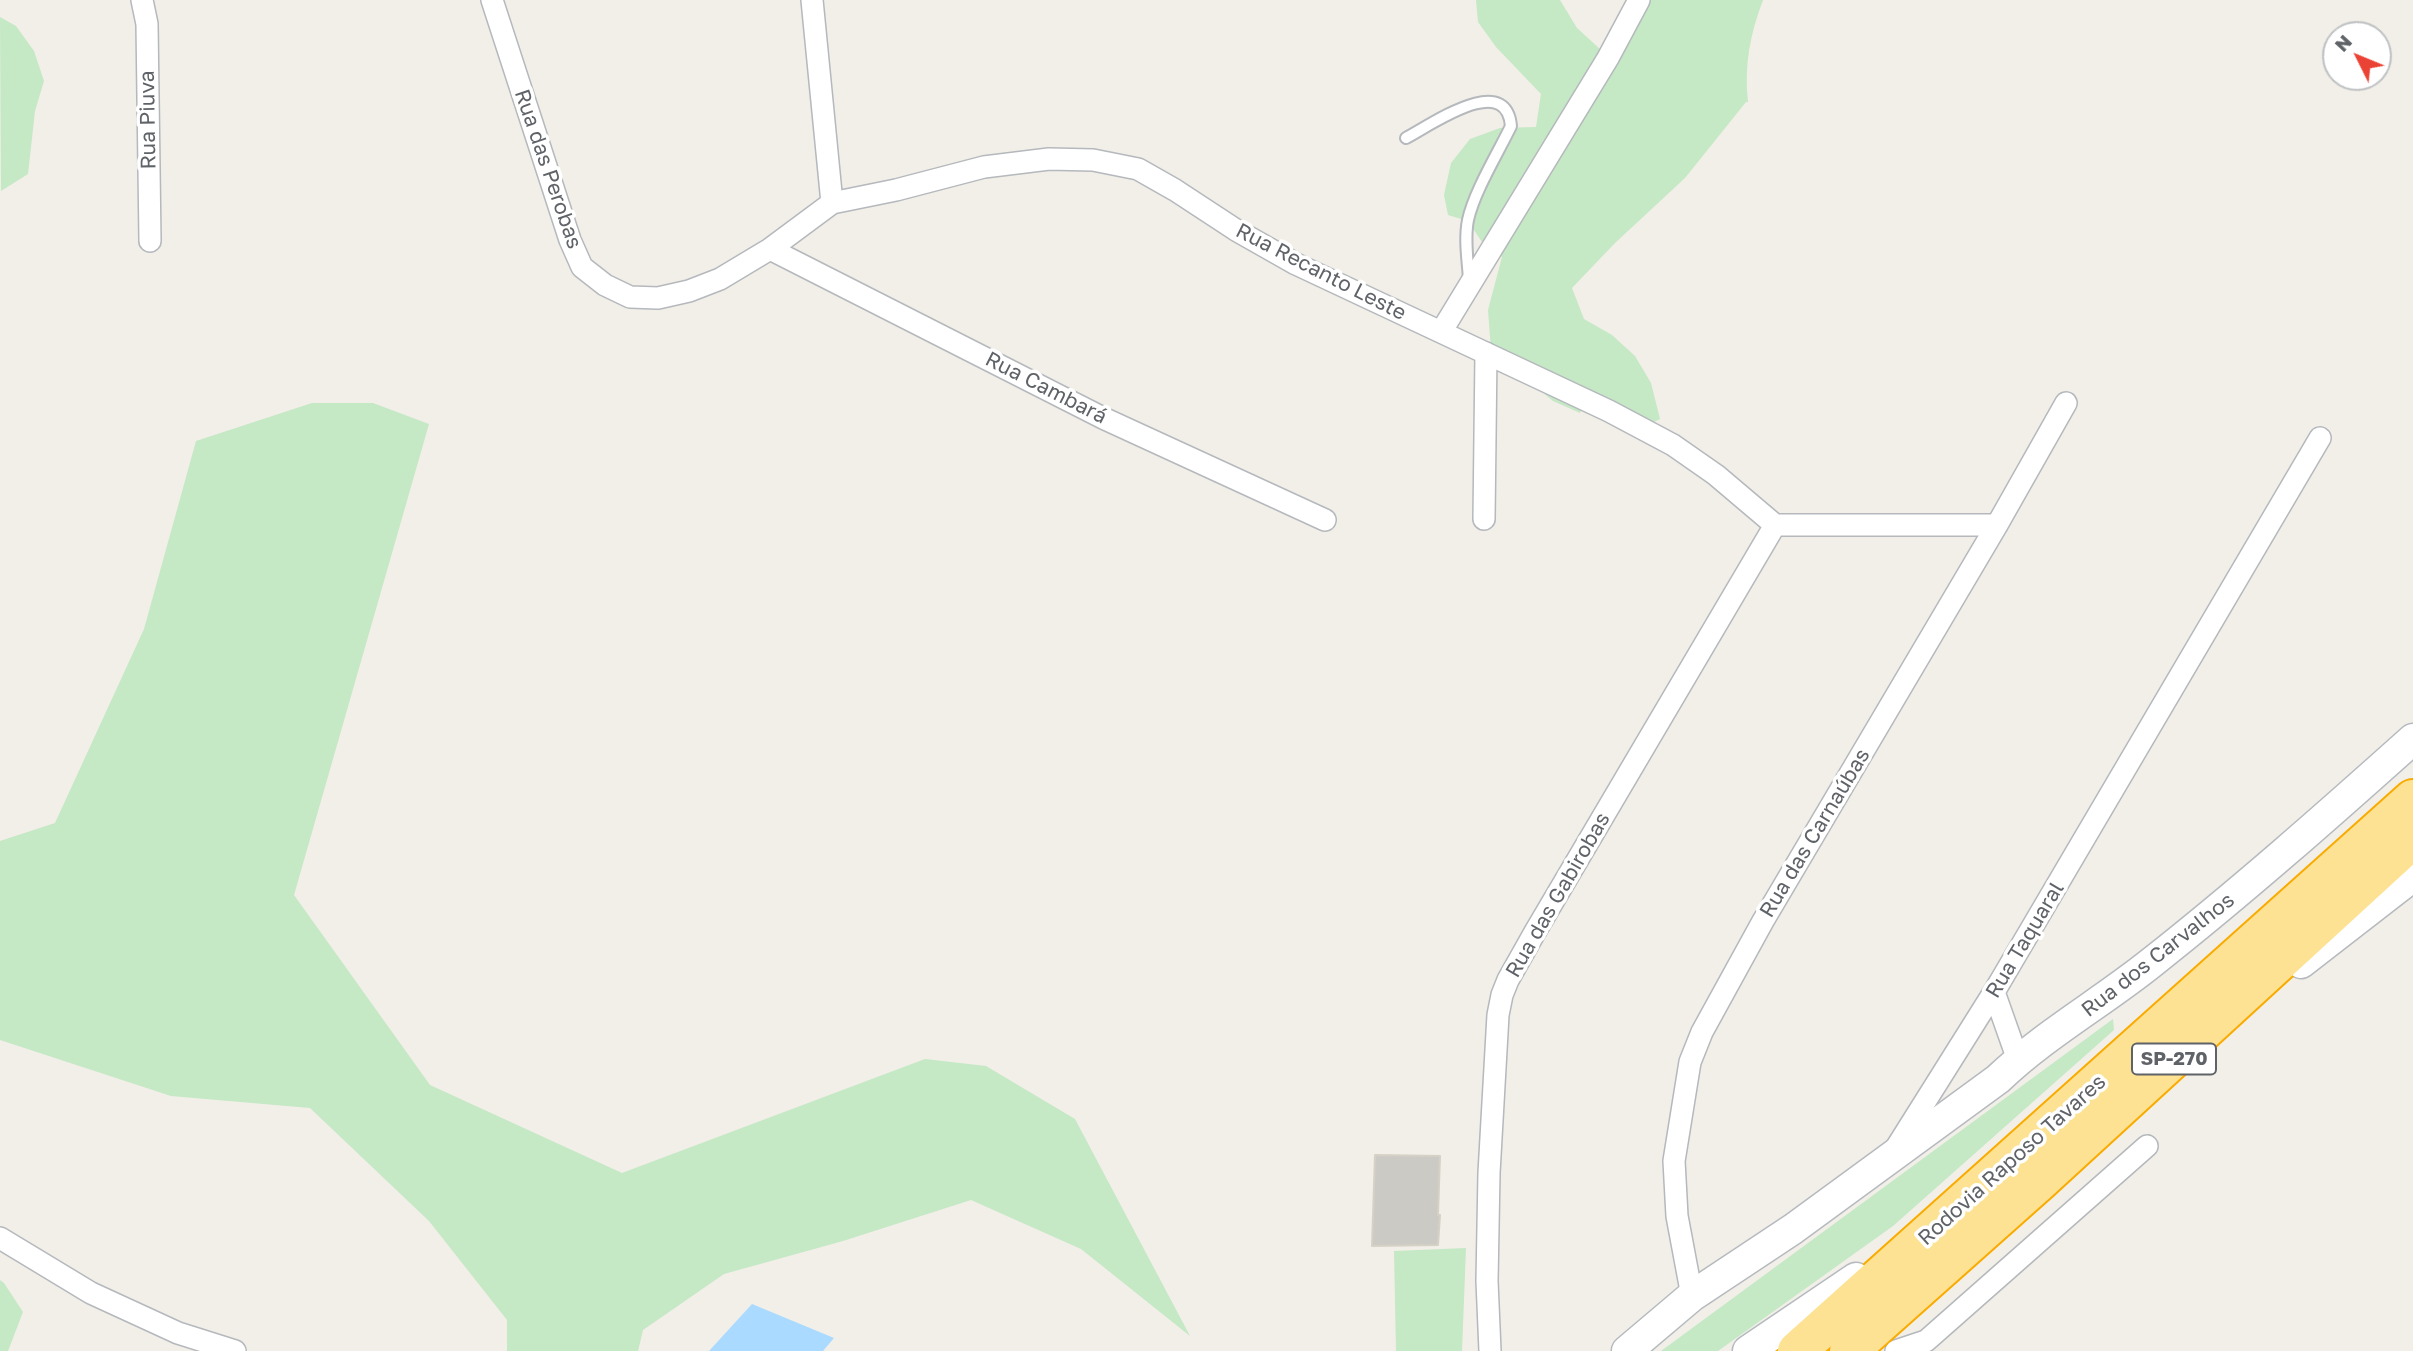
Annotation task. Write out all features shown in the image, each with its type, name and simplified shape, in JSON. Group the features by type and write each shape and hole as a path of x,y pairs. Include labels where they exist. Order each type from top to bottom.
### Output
{"highway":[{"name":"Rodovia Raposo Tavares","path":"1797,1351 2413,799"},
{"name":"Rodovia Raposo Tavares","path":"1849,1351 2413,839"}],"main road":[{"name":"Rua dos Carvalhos","path":"1892,1156 1998,1079 2018,1060 2113,993 2205,920 2413,739"},
{"path":"2193,1041 2322,947 2413,876"},
{"name":"Rua Taquaral","path":"1627,1351 1692,1296 1793,1229 1892,1156"},
{"path":"1748,1351 1818,1306 1973,1195"}],"street":[{"name":"Rua Piuva","path":"142,0 147,23 150,241"},
{"name":"Rua das Perobas","path":"492,0 570,240 582,267 605,285 630,297 658,298 689,291 720,279 770,249 832,203"},
{"path":"811,0 832,203"},
{"path":"1441,332 1602,69 1639,0"},
{"name":"Rua Recanto Leste","path":"832,203 984,167 1049,159 1093,160 1138,169 1296,264 1609,411 1673,445 1716,475 1775,525"},
{"name":"Rua Cambará","path":"770,249 1103,418 1325,520"},
{"path":"1484,519 1486,353"},
{"name":"Rua das Carnaúbas","path":"1692,1296 1677,1216 1674,1161 1690,1062 1702,1032 1763,921 2066,403"},
{"name":"Rua Taquaral","path":"1892,1156 1994,992 2319,438"},
{"path":"1775,525 1997,525"},
{"name":"Rua das Gabirobas","path":"1490,1351 1487,1281 1489,1173 1494,1063 1502,995 1542,920 1775,525"},
{"path":"1994,992 2018,1060"},
{"path":"1896,1351 1928,1346 2147,1146"},
{"path":"0,1238 82,1288 178,1333 235,1351"}],"lane":[{"path":"1406,138 1475,102 1493,100 1504,106 1511,117 1511,126 1468,219 1466,239 1469,286"}],"green space":[{"path":"1476,0 1560,0 1577,28 1600,49 1629,39 1640,0 1763,0 1749,50 1748,102 1685,178 1615,243 1572,288 1584,319 1612,335 1635,356 1651,383 1660,419 1654,422 1645,423 1582,408 1580,413 1553,401 1491,350 1488,310 1502,257 1484,245 1468,221 1448,215 1444,195 1451,163 1470,139 1500,128 1536,127 1541,94 1496,47 1478,22"},
{"path":"0,17 16,26 34,51 44,81 35,111 28,174 1,191"},
{"path":"312,403 373,403 429,424 294,895 430,1085 622,1173 925,1059 986,1066 1075,1119 1190,1336 1081,1249 971,1200 843,1241 724,1274 643,1330 638,1351 507,1351 507,1320 429,1221 310,1108 171,1096 0,1040 0,841 55,823 144,629 196,441"},
{"path":"2113,1019 2114,1030 1893,1226 1718,1351 1661,1351"},
{"path":"1466,1248 1462,1351 1396,1351 1394,1251"},
{"path":"0,1280 23,1312 8,1351 0,1351"}],"water":[{"path":"752,1304 834,1338 823,1351 709,1351"}],"building":[{"path":"1375,1155 1440,1156 1438,1245 1372,1246"}]}
